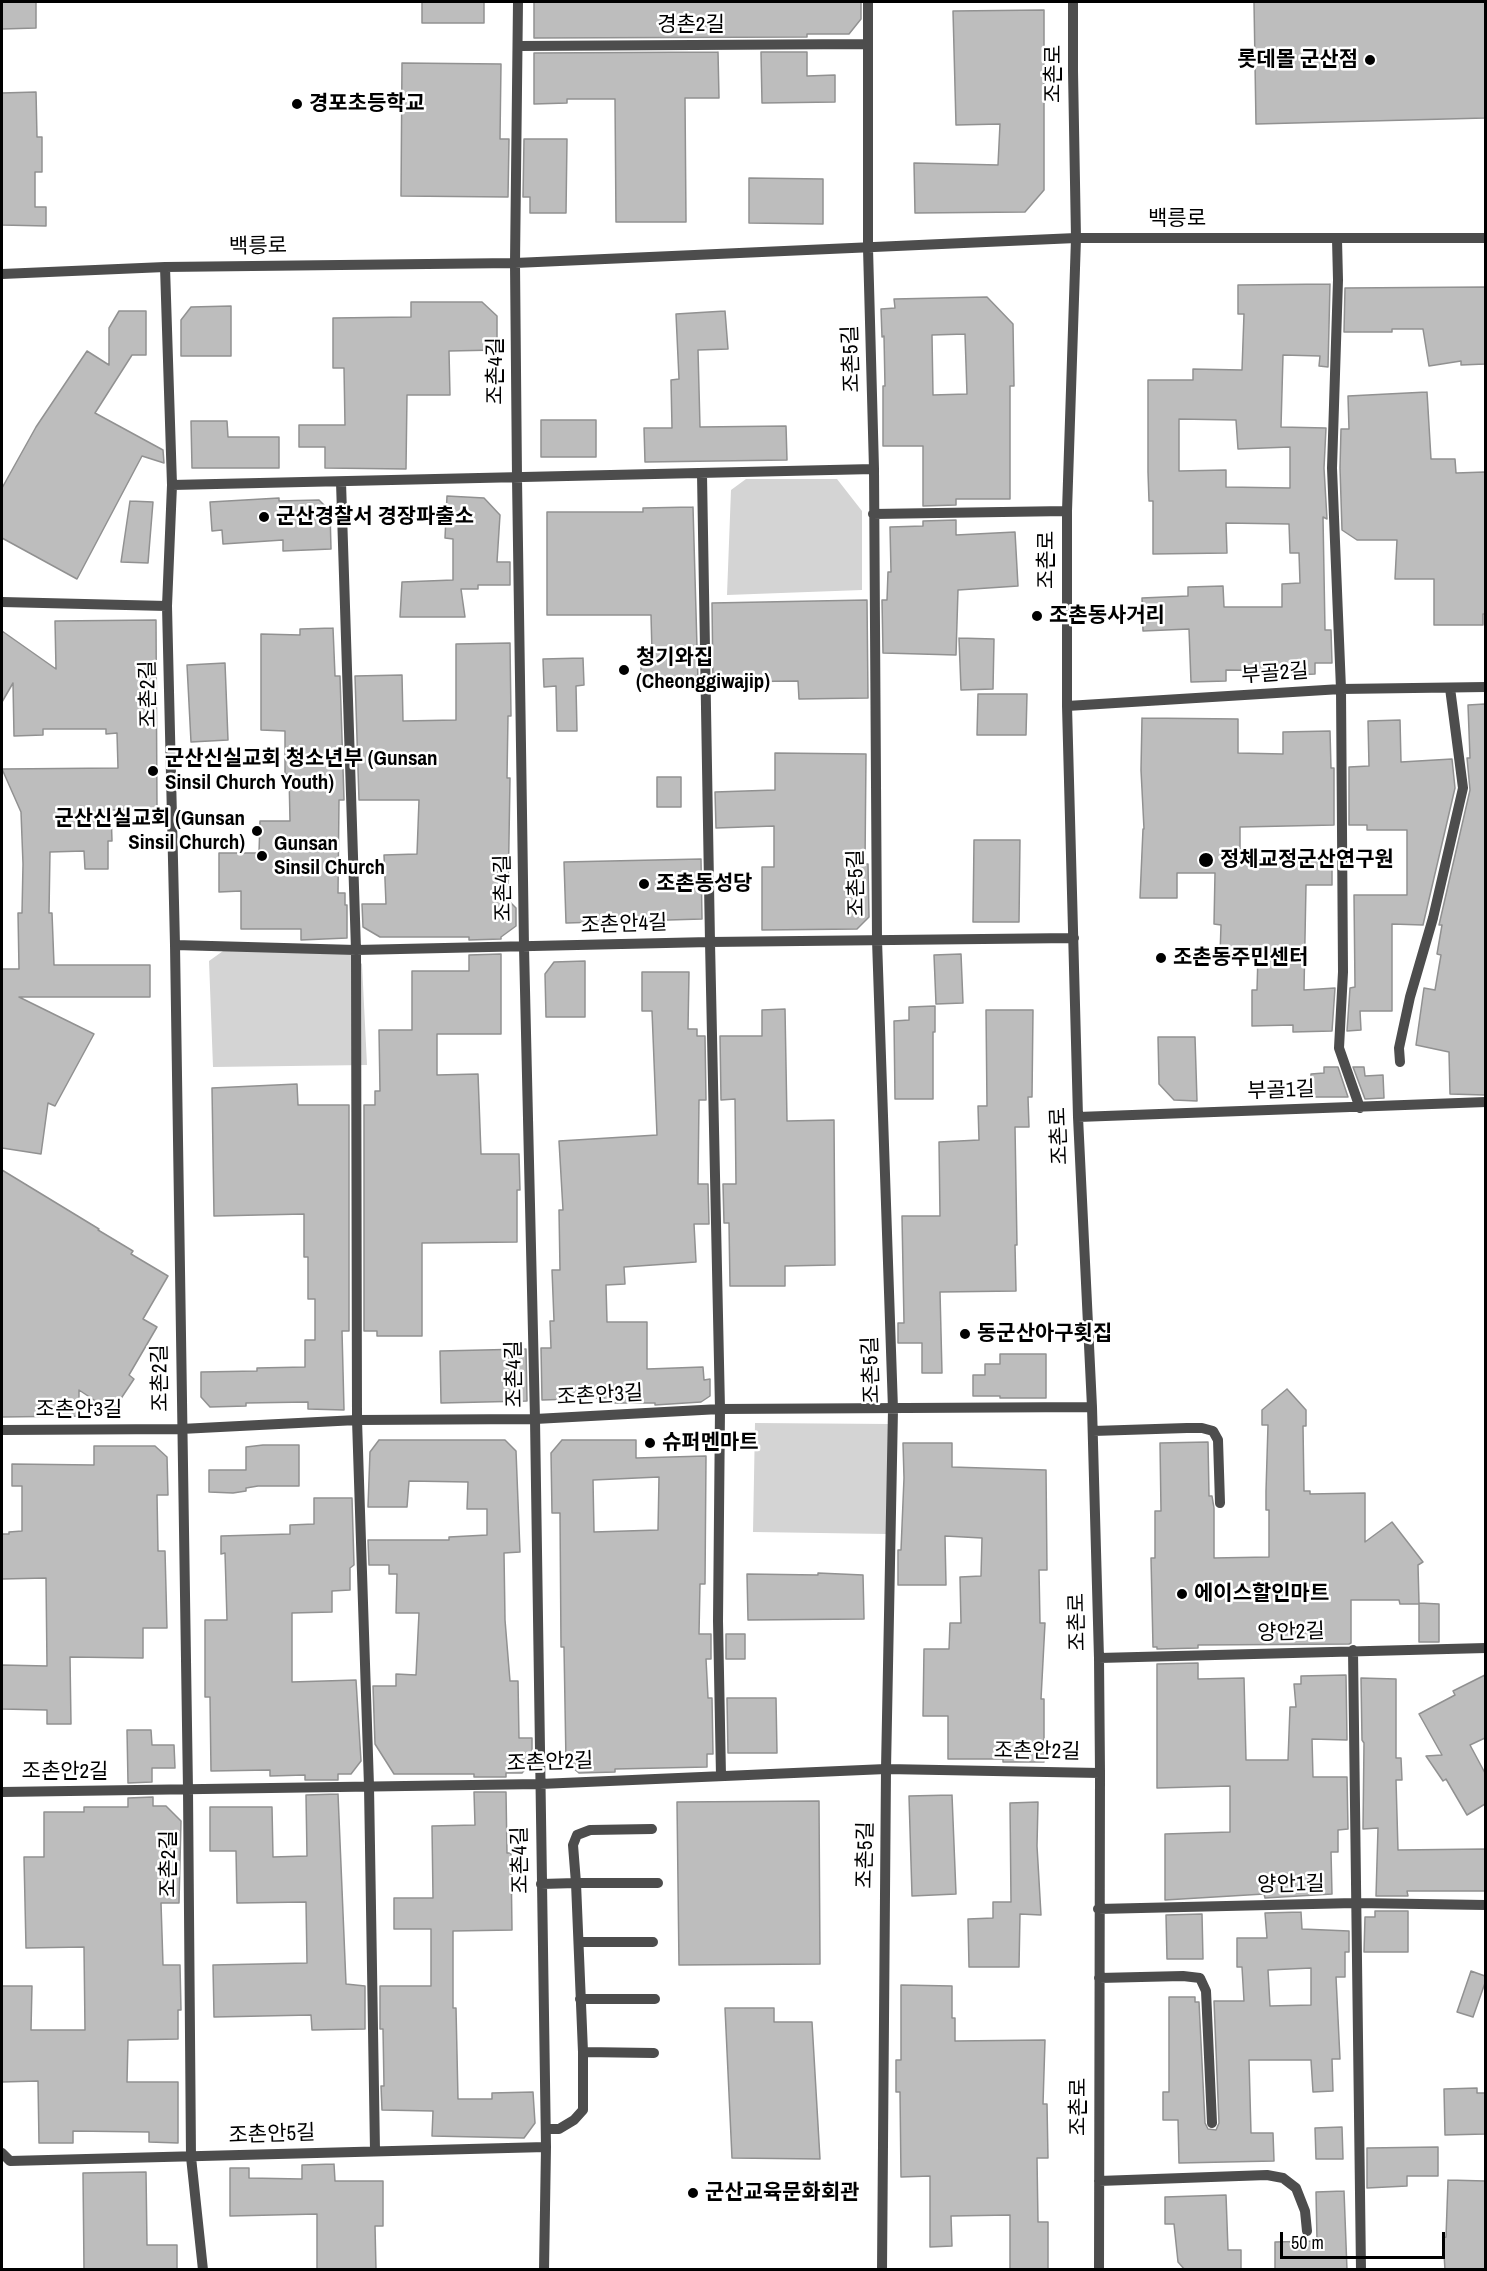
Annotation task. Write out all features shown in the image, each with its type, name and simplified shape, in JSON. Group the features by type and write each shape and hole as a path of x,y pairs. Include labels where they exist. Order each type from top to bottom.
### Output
{"street":[{"path":"515,263 518,2"},
{"path":"867,2 868,248"},
{"name":"조촌로","path":"1073,2 1072,71 1076,238 1067,511 1067,706 1078,1117 1093,1431 1099,1658 1099,2270"},
{"name":"경촌2길","path":"519,46 867,44"},
{"name":"백릉로","path":"2,274 165,267 515,263 1076,238 1485,238"},
{"path":"1337,239 1338,280 1332,468 1341,689 1343,972 1339,1048 1360,1108"},
{"name":"조촌5길","path":"868,248 874,469 877,940 894,1409 886,1769 882,2270"},
{"name":"조촌4길","path":"515,263 524,947 536,1419 546,2130 544,2270"},
{"name":"조촌2길","path":"165,267 172,485 167,606 175,945 188,1790 191,2157 202,2270"},
{"path":"172,485 874,469"},
{"path":"702,474 720,1409 718,1622 721,1776"},
{"path":"341,482 356,950 357,1420 369,1786 375,2151"},
{"path":"873,514 1067,511"},
{"path":"2,602 167,606"},
{"path":"1400,1062 1399,1048 1410,997 1433,918 1463,788 1450,687"},
{"name":"부골2길","path":"1067,706 1341,689 1485,687"},
{"name":"조촌안4길","path":"175,945 356,950 710,942 1074,938"},
{"name":"부골1길","path":"1078,1117 1485,1102"},
{"name":"조촌안3길","path":"2,1430 181,1429 357,1420 536,1419 720,1409 1092,1407"},
{"path":"1093,1431 1187,1428 1213,1431 1218,1440 1220,1503"},
{"name":"양안2길","path":"1099,1658 1485,1648"},
{"path":"1353,1650 1361,2270"},
{"name":"조촌안2길","path":"2,1792 540,1784 886,1769 1100,1773"},
{"path":"546,2130 559,2129 574,2120 583,2110 579,1942 573,1845 577,1835 590,1830 652,1829"},
{"path":"541,1884 658,1883"},
{"name":"양안1길","path":"1098,1909 1355,1903 1485,1905"},
{"path":"579,1942 653,1942"},
{"path":"1099,1978 1183,1976 1200,1978 1206,1991 1212,2123"},
{"path":"580,1999 655,1999"},
{"path":"583,2052 654,2053"},
{"name":"조촌안5길","path":"2,2153 10,2161 546,2147"},
{"path":"1099,2181 1267,2175 1283,2178 1296,2188 1305,2211 1307,2231"}],"shaded area":[{"path":"746,479 837,479 862,511 862,590 727,595 731,490"},
{"path":"223,951 348,951 362,964 367,1065 213,1067 209,961"},
{"path":"755,1423 890,1424 888,1534 753,1532"}],"building":[{"path":"2,2 36,2 36,28 2,29"},
{"path":"422,2 484,2 484,23 422,23"},
{"path":"534,2 861,2 861,19 849,34 807,34 807,37 534,38"},
{"name":"롯데몰 군산점","path":"1254,2 1485,2 1485,118 1256,124"},
{"path":"1044,10 1044,190 1025,212 915,213 914,163 998,165 1000,124 956,125 953,11"},
{"path":"718,52 719,98 685,98 686,222 616,222 615,99 567,99 567,103 534,104 534,53"},
{"path":"761,52 807,52 807,76 835,75 835,102 762,103"},
{"path":"402,63 501,64 500,139 509,139 508,197 401,196"},
{"path":"36,92 37,137 42,137 42,172 35,172 35,207 46,207 46,226 2,225 2,93"},
{"path":"524,139 567,139 566,213 530,213 530,197 523,197"},
{"path":"749,178 823,179 823,224 749,223"},
{"path":"1330,284 1328,367 1319,366 1320,356 1283,355 1281,427 1326,428 1324,468 1327,519 1323,517 1325,630 1331,630 1332,663 1315,663 1315,674 1292,675 1292,671 1226,670 1226,681 1191,682 1189,629 1143,631 1142,598 1188,596 1188,587 1223,586 1224,607 1282,607 1282,584 1300,583 1299,553 1290,553 1289,524 1226,523 1227,553 1153,554 1153,501 1149,501 1148,472 1148,380 1193,380 1193,369 1242,370 1244,314 1238,314 1238,285","holes":["1179,419 1236,420 1238,449 1290,447 1290,488 1226,487 1226,470 1179,471"]},
{"path":"1485,287 1485,364 1461,365 1461,361 1429,366 1423,329 1392,329 1392,332 1344,332 1345,288"},
{"path":"987,297 1013,324 1014,386 1010,386 1010,499 956,499 956,505 923,506 923,446 883,446 883,386 885,386 881,309 895,308 894,299","holes":["965,334 967,394 933,395 932,335"]},
{"path":"411,302 482,302 497,316 497,350 449,351 450,395 407,395 406,469 325,468 325,447 299,447 299,425 345,425 344,368 333,368 333,318 411,317"},
{"path":"231,306 231,356 181,356 181,320 191,307"},
{"path":"119,311 146,311 146,355 132,355 95,413 163,450 164,463 142,456 77,579 2,538 2,488 36,427 87,351 109,365 109,328"},
{"path":"725,311 728,349 698,350 700,427 786,426 787,460 645,462 644,428 672,428 671,380 679,379 676,314"},
{"path":"1427,392 1431,459 1455,459 1456,473 1485,472 1485,614 1483,614 1483,625 1434,625 1434,579 1395,579 1397,540 1357,540 1342,530 1341,429 1349,429 1348,396"},
{"path":"541,420 596,420 596,457 541,457"},
{"path":"191,421 227,421 228,437 279,437 279,468 192,468"},
{"path":"447,496 484,498 500,515 497,562 510,562 510,585 478,585 478,589 461,589 465,617 400,617 402,582 453,580 453,539 445,538"},
{"path":"279,498 279,501 319,500 330,511 331,549 283,551 283,540 223,544 222,530 212,531 210,502"},
{"path":"130,501 153,502 148,563 121,562"},
{"path":"693,507 698,682 690,682 690,685 641,685 641,653 652,653 651,615 547,615 547,512 643,512 643,508"},
{"path":"956,520 956,535 1015,532 1018,586 958,590 956,655 883,653 882,600 887,600 888,572 891,572 890,527 923,526 923,521"},
{"path":"867,600 868,698 799,699 798,681 713,682 712,603"},
{"path":"156,620 157,809 111,810 112,841 108,841 108,869 85,869 84,851 50,852 49,913 52,913 54,965 150,965 150,997 19,997 94,1034 55,1106 48,1103 41,1154 2,1148 2,969 19,969 18,913 22,913 23,864 21,812 2,769 118,768 117,733 106,734 106,729 43,729 43,735 14,736 13,683 2,702 2,631 56,669 55,621"},
{"path":"333,628 335,676 340,676 344,800 339,800 338,893 345,893 347,938 301,940 301,929 241,929 241,891 219,892 219,853 259,853 260,821 290,821 289,774 285,774 285,731 261,730 261,634 300,635 300,629"},
{"path":"959,638 994,639 993,689 961,690"},
{"path":"510,643 511,716 508,716 507,778 510,778 508,900 516,908 516,926 501,939 380,937 363,927 362,904 386,904 384,855 417,854 419,800 359,800 355,676 402,675 403,721 456,720 456,644"},
{"path":"583,658 584,685 576,686 577,731 557,731 556,686 544,687 543,659"},
{"path":"225,663 228,740 191,742 187,665"},
{"path":"978,694 1027,694 1026,735 977,735"},
{"path":"1485,704 1485,1095 1450,1094 1449,1052 1416,1045 1424,988 1435,990 1441,955 1437,954 1442,925 1439,925 1470,790 1467,758 1470,758 1468,705"},
{"path":"1142,718 1238,719 1238,753 1283,754 1283,732 1330,731 1331,768 1334,768 1334,825 1240,827 1240,860 1332,861 1332,885 1306,885 1304,990 1335,988 1332,1031 1293,1032 1293,1025 1252,1026 1252,990 1257,990 1258,955 1220,955 1221,925 1214,924 1215,873 1177,873 1177,898 1140,898 1144,829 1141,770"},
{"path":"1400,720 1401,762 1452,759 1455,788 1423,925 1392,924 1392,1011 1360,1011 1361,1030 1347,1031 1350,988 1355,987 1354,895 1407,895 1407,830 1367,830 1367,825 1349,825 1349,767 1369,766 1368,721"},
{"path":"775,753 866,754 865,864 868,864 869,917 857,929 762,930 762,867 774,867 774,826 716,828 715,792 775,790"},
{"path":"657,777 681,777 681,807 657,807"},
{"path":"974,840 1020,840 1019,922 973,922"},
{"path":"701,859 702,919 566,923 564,862"},
{"path":"501,954 501,1034 437,1034 437,1075 478,1074 481,1154 519,1154 520,1190 517,1190 517,1242 422,1243 422,1336 377,1336 377,1331 364,1331 364,1105 375,1105 375,1091 380,1091 379,1030 412,1030 412,971 469,971 469,955"},
{"path":"961,954 963,1003 936,1004 934,955"},
{"path":"585,961 585,1017 546,1017 545,974 554,962"},
{"path":"642,972 689,972 688,1029 697,1029 697,1036 705,1036 706,1100 699,1100 698,1184 708,1184 709,1224 694,1224 696,1262 624,1267 625,1284 606,1285 607,1322 647,1322 647,1369 703,1367 704,1380 710,1379 710,1396 701,1402 655,1405 655,1403 605,1403 605,1398 542,1400 541,1348 551,1348 550,1321 554,1321 552,1270 560,1270 559,1210 563,1210 559,1141 657,1135 652,1011 642,1011"},
{"path":"935,1006 933,1099 895,1099 894,1021 909,1020 909,1007"},
{"path":"785,1009 787,1121 834,1120 835,1265 785,1266 785,1286 730,1286 729,1223 724,1223 723,1184 736,1184 735,1099 721,1100 720,1036 762,1036 762,1010"},
{"path":"986,1010 1033,1010 1032,1097 1028,1097 1029,1127 1015,1127 1016,1291 940,1292 942,1373 922,1373 922,1343 898,1343 898,1323 904,1323 902,1216 940,1216 939,1142 979,1140 978,1106 987,1106"},
{"path":"1158,1037 1195,1037 1197,1101 1174,1100 1159,1084"},
{"path":"1324,1067 1338,1067 1348,1097 1311,1097 1311,1074 1324,1073"},
{"path":"1353,1067 1364,1067 1365,1076 1383,1075 1384,1098 1365,1099"},
{"path":"297,1084 298,1105 349,1105 349,1331 342,1331 344,1410 308,1409 308,1402 246,1403 246,1406 210,1407 201,1397 201,1372 305,1367 305,1340 315,1340 315,1299 308,1299 308,1257 304,1257 304,1214 214,1216 212,1088"},
{"path":"2,1170 99,1229 133,1251 131,1254 168,1276 143,1319 157,1327 129,1375 134,1379 112,1412 79,1390 79,1416 2,1417"},
{"path":"526,1349 527,1401 441,1403 440,1351"},
{"path":"1000,1354 1046,1354 1046,1398 973,1396 973,1375 985,1375 985,1364 1000,1364"},
{"path":"1287,1389 1306,1410 1306,1426 1303,1426 1304,1491 1310,1491 1310,1494 1365,1493 1365,1542 1392,1522 1423,1562 1418,1565 1419,1603 1439,1604 1439,1642 1419,1642 1419,1604 1400,1604 1399,1600 1351,1600 1351,1643 1349,1644 1198,1645 1198,1648 1157,1649 1153,1647 1151,1558 1155,1558 1155,1511 1161,1511 1160,1443 1208,1442 1209,1496 1212,1496 1214,1508 1214,1558 1269,1557 1269,1510 1266,1510 1268,1425 1262,1425 1262,1410"},
{"path":"379,1440 505,1440 516,1451 520,1552 504,1553 505,1620 510,1681 518,1681 519,1738 532,1738 532,1761 522,1773 506,1773 506,1777 474,1777 474,1774 394,1774 375,1744 373,1686 396,1686 396,1674 416,1675 419,1613 396,1613 397,1574 389,1574 389,1565 369,1565 368,1540 449,1540 449,1537 487,1535 487,1509 467,1509 468,1482 409,1481 407,1507 368,1507 370,1452"},
{"path":"562,1440 636,1440 636,1458 706,1456 705,1584 700,1584 699,1634 711,1634 711,1659 706,1659 708,1698 712,1698 713,1754 707,1754 707,1767 615,1769 615,1772 579,1773 566,1762 564,1647 561,1647 560,1513 552,1513 551,1453","holes":["659,1477 658,1530 594,1532 593,1480"]},
{"path":"903,1443 952,1443 952,1467 1046,1470 1047,1570 1039,1570 1040,1623 1045,1623 1041,1699 1044,1699 1044,1762 948,1759 948,1716 923,1716 924,1649 949,1649 950,1623 961,1623 960,1577 981,1576 982,1538 945,1536 946,1585 898,1585 898,1550 901,1550 904,1478"},
{"path":"299,1445 299,1486 258,1486 233,1493 209,1492 209,1470 246,1470 246,1447"},
{"path":"94,1446 155,1446 167,1457 168,1495 157,1495 158,1551 165,1551 167,1628 143,1628 143,1658 70,1657 71,1724 47,1724 47,1710 2,1709 2,1665 47,1666 46,1578 2,1579 2,1534 22,1531 22,1486 12,1486 12,1464 94,1465"},
{"path":"314,1498 352,1498 354,1565 350,1568 350,1590 332,1591 332,1612 292,1613 292,1682 356,1680 361,1761 351,1774 338,1774 338,1780 305,1780 305,1775 270,1776 270,1770 211,1771 210,1697 205,1697 205,1620 227,1620 225,1553 221,1554 221,1536 290,1534 290,1525 314,1524"},
{"path":"818,1573 863,1575 864,1619 748,1620 747,1574 818,1575"},
{"path":"726,1634 745,1634 745,1659 726,1659"},
{"path":"1198,1663 1198,1679 1244,1678 1246,1760 1288,1760 1290,1707 1296,1707 1294,1684 1301,1684 1301,1676 1346,1675 1347,1740 1312,1739 1313,1777 1347,1777 1348,1829 1338,1830 1338,1852 1331,1852 1332,1894 1265,1898 1264,1894 1165,1900 1165,1834 1230,1832 1230,1786 1157,1788 1157,1664"},
{"path":"1485,1675 1485,1738 1470,1745 1485,1773 1485,1804 1467,1815 1446,1779 1443,1781 1426,1756 1442,1755 1419,1714 1455,1695 1453,1691"},
{"path":"1361,1678 1396,1679 1396,1758 1401,1758 1402,1780 1396,1780 1398,1850 1485,1849 1485,1891 1407,1891 1408,1896 1376,1896 1378,1828 1363,1829 1364,1743 1362,1740"},
{"path":"727,1698 776,1698 777,1753 728,1753"},
{"path":"127,1730 151,1730 152,1745 174,1745 175,1768 152,1768 152,1782 128,1783"},
{"path":"474,1792 506,1792 507,1853 511,1853 512,1930 453,1931 453,2008 456,2008 458,2099 492,2099 492,2093 533,2092 535,2123 524,2138 432,2136 433,2111 382,2110 381,2086 384,2086 380,1986 431,1986 431,1929 394,1929 394,1898 433,1898 432,1826 475,1825"},
{"path":"338,1794 346,1984 365,1986 365,2029 312,2030 311,2015 214,2017 213,1965 307,1963 306,1902 237,1903 236,1851 210,1851 210,1807 272,1807 273,1857 307,1856 306,1795"},
{"path":"952,1795 956,1894 912,1896 909,1796"},
{"path":"153,1797 153,1806 166,1806 181,1821 179,1903 161,1903 163,1965 180,1965 181,2010 178,2010 178,2039 128,2040 127,2082 178,2082 178,2143 149,2142 149,2132 73,2131 73,2143 39,2143 38,2081 2,2082 2,1986 32,1986 31,2030 85,2030 84,1947 26,1948 24,1857 44,1857 44,1812 84,1812 84,1807 128,1807 128,1798"},
{"path":"819,1801 820,1964 679,1965 677,1802"},
{"path":"1038,1802 1037,1846 1041,1915 1020,1914 1019,1967 969,1967 968,1919 993,1918 993,1902 1011,1902 1010,1803"},
{"path":"1375,1911 1408,1911 1408,1952 1364,1952 1365,1917 1375,1917"},
{"path":"1301,1912 1302,1929 1349,1931 1349,1952 1345,1952 1345,1977 1336,1977 1340,2059 1332,2059 1333,2091 1313,2092 1311,2060 1249,2060 1251,2133 1273,2133 1274,2161 1179,2163 1178,2120 1163,2120 1163,2092 1169,2092 1169,1997 1195,1997 1195,2002 1199,2002 1205,2123 1208,2129 1216,2130 1219,2123 1214,2001 1244,2001 1242,1967 1237,1967 1237,1938 1267,1938 1265,1913","holes":["1311,1968 1311,2005 1270,2006 1268,1970"]},
{"path":"1202,1914 1203,1959 1167,1959 1166,1915"},
{"path":"1471,1971 1485,1976 1485,1983 1473,2017 1457,2012"},
{"path":"901,1985 952,1986 955,2041 1045,2040 1043,2104 1047,2104 1048,2158 1037,2158 1038,2222 1048,2222 1048,2270 1010,2270 1010,2215 951,2216 952,2246 930,2247 930,2176 901,2177 900,2092 896,2092 896,2060 901,2060"},
{"path":"725,2008 774,2008 774,2022 812,2022 820,2159 732,2158"},
{"path":"1477,2088 1477,2093 1485,2093 1485,2134 1445,2135 1444,2089"},
{"path":"1342,2127 1343,2159 1316,2159 1315,2128"},
{"path":"1438,2147 1438,2176 1407,2176 1407,2186 1367,2188 1367,2148"},
{"path":"334,2164 335,2181 383,2181 383,2226 375,2226 376,2270 317,2270 317,2214 230,2216 230,2168 249,2168 249,2178 302,2179 302,2165"},
{"path":"146,2172 147,2245 177,2245 177,2270 84,2270 83,2173"},
{"path":"1448,2180 1485,2181 1485,2270 1445,2270 1443,2238 1446,2237"},
{"path":"1344,2191 1347,2270 1275,2269 1275,2242 1317,2241 1316,2192"},
{"path":"1226,2195 1228,2250 1241,2250 1241,2270 1185,2270 1178,2262 1174,2224 1165,2224 1165,2197"}],"place":[{"name":"롯데몰 군산점","path":"1370,60"},
{"name":"경포초등학교","path":"297,104"},
{"name":"군산경찰서 경장파출소","path":"264,517"},
{"name":"조촌동사거리","path":"1037,616"},
{"name":"청기와집 (Cheonggiwajip)","path":"624,670"},
{"name":"군산신실교회 청소년부 (Gunsan Sinsil Church Youth)","path":"153,771"},
{"name":"군산신실교회 (Gunsan Sinsil Church)","path":"257,831"},
{"name":"Gunsan Sinsil Church","path":"262,856"},
{"name":"정체교정군산연구원","path":"1206,860"},
{"name":"조촌동성당","path":"644,884"},
{"name":"조촌동주민센터","path":"1161,958"},
{"name":"동군산아구횟집","path":"965,1334"},
{"name":"슈퍼멘마트","path":"650,1443"},
{"name":"에이스할인마트","path":"1182,1594"},
{"name":"군산교육문화회관","path":"693,2193"}]}
